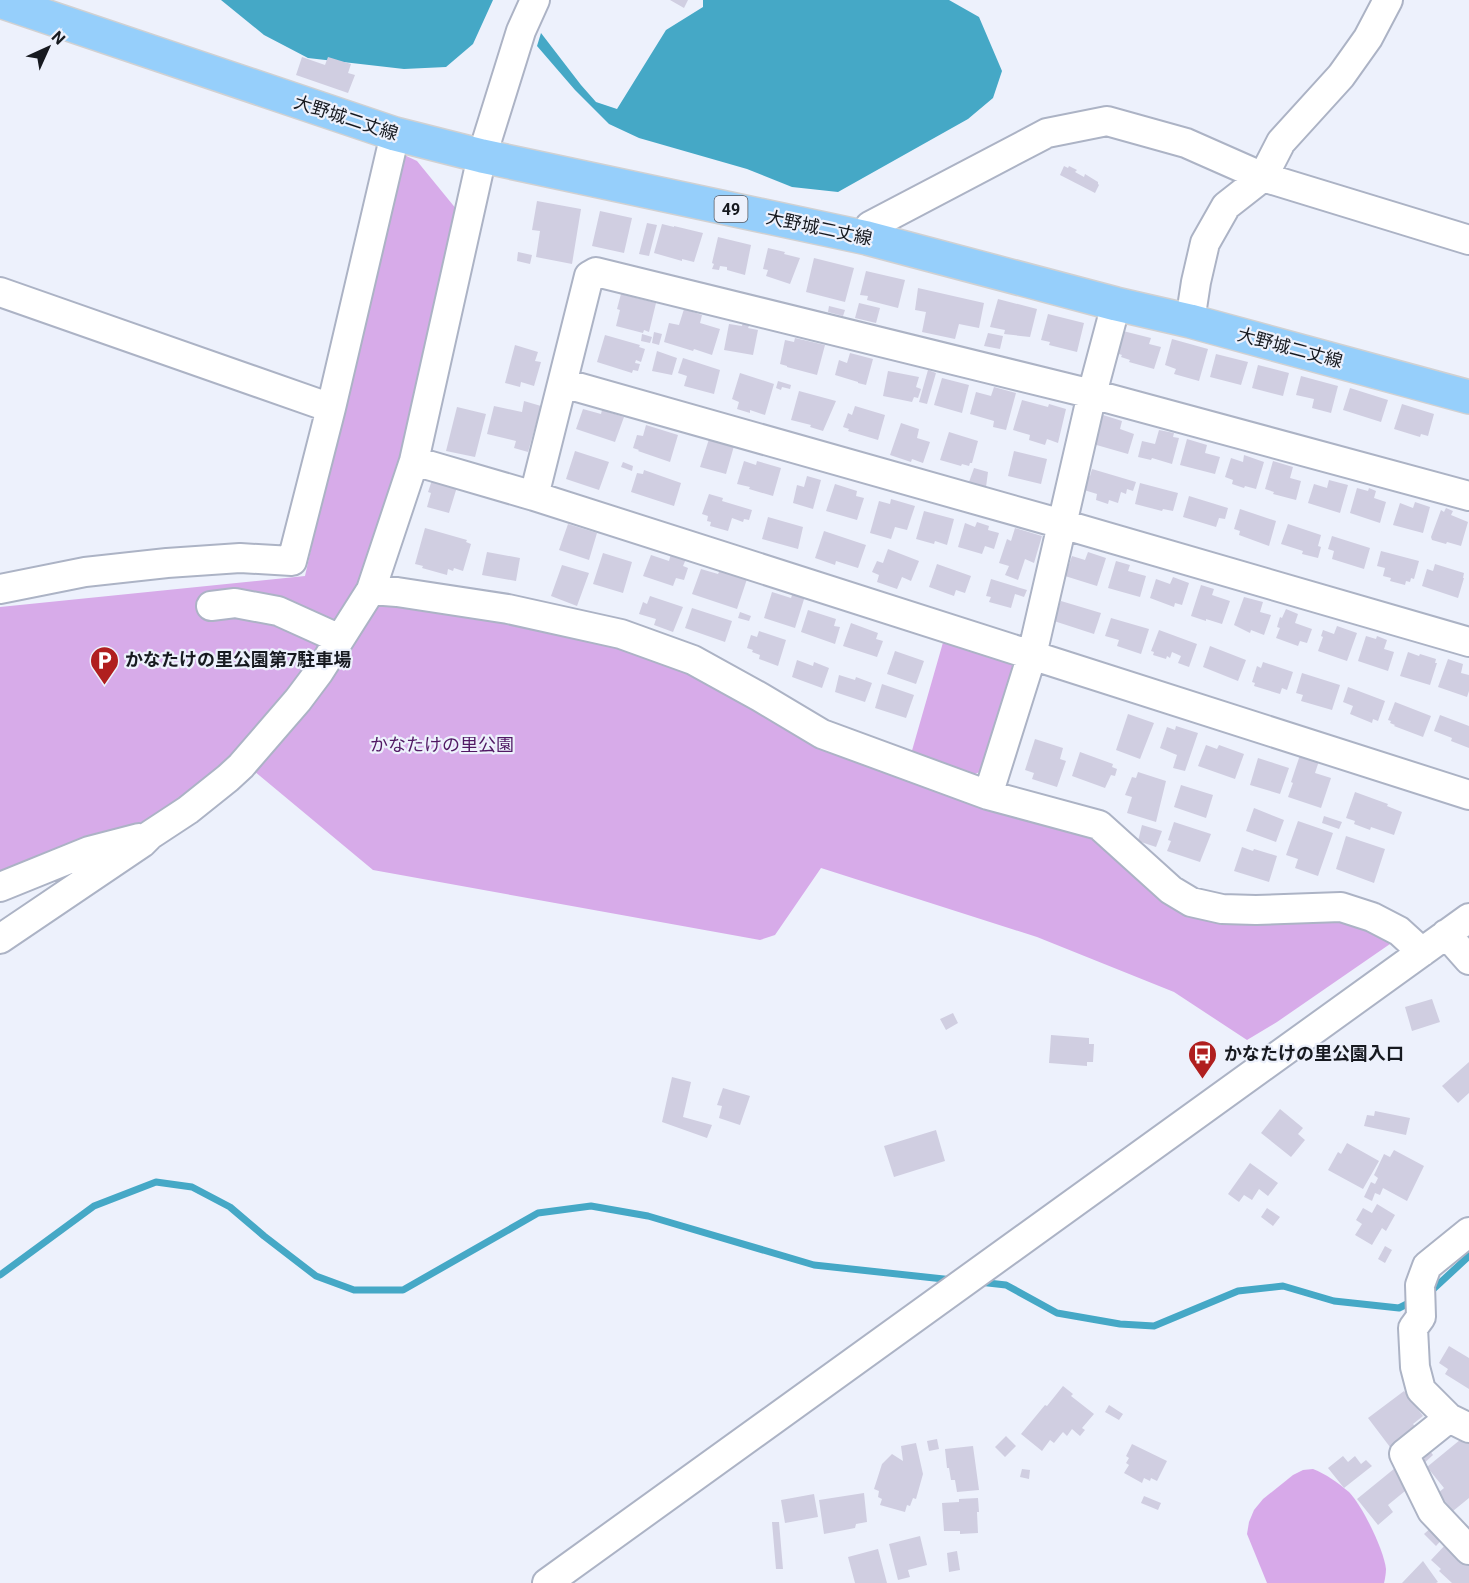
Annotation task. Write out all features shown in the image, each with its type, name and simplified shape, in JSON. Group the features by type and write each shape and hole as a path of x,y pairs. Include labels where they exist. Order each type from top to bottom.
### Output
{"main road":[{"name":"大野城二丈線","path":"0,1 395,134 482,156 867,238 1190,321 1469,397"}],"street":[{"path":"0,939 110,866 150,835 188,810 241,766 319,672 371,590 414,461 482,156 521,31 536,0"},
{"path":"1190,321 1205,243 1226,206 1263,177 1281,141 1341,76 1368,38 1388,0"},
{"path":"867,238 870,226 1047,133 1107,121 1186,143 1263,177 1469,240"},
{"path":"0,589 85,572 167,563 240,558 292,561 331,408 395,134"},
{"path":"534,496 589,276 596,272 1092,394 1469,496"},
{"path":"0,292 331,408"},
{"path":"988,795 1032,655 1092,394 1116,303"},
{"path":"563,383 1469,642"},
{"path":"414,461 534,496 1469,795"},
{"path":"371,590 508,609 621,634 693,660 822,734 988,795 1099,825 1171,890 1191,902 1222,909 1341,907 1372,917 1399,931 1422,952"},
{"path":"211,606 235,603 278,611 340,639"},
{"path":"0,886 89,851 150,835"},
{"path":"547,1583 1458,926 1469,960"},
{"path":"1469,1232 1426,1266 1420,1286 1421,1317 1413,1328 1415,1367 1421,1390 1459,1423 1404,1454 1432,1511 1469,1550"}],"green space":[{"name":"かなたけの里公園","path":"400,153 417,161 457,210 399,476 379,538 354,591 609,644 681,666 1093,832 1172,901 1340,913 1394,936 1390,944 1247,1040 1174,992 1037,937 821,868 775,935 760,940 373,870 236,756 165,813 0,876 0,607 305,576"},
{"path":"944,639 1018,662 984,770 964,779 909,761"}],"shaded area":[{"path":"1313,1469 1349,1492 1360,1507 1377,1540 1384,1561 1386,1569 1384,1583 1267,1583 1247,1534 1249,1522 1254,1510 1263,1499 1293,1475 1303,1470"}],"water":[{"path":"221,0 493,0 473,44 446,67 404,69 308,58 264,35"},
{"path":"703,0 949,0 979,17 1002,71 993,98 968,119 838,192 792,187 747,169 639,138 609,124 575,90 537,46 541,33 596,102 617,109 666,30 703,7"}],"building":[{"path":"670,0 688,0 684,8"},
{"path":"302,57 325,65 328,57 351,64 348,73 355,75 348,93 296,75"},
{"path":"1064,166 1068,168 1069,166 1084,177 1085,174 1098,182 1095,193 1060,175"},
{"path":"537,201 581,209 572,264 536,257 540,231 532,230"},
{"path":"600,211 632,218 624,253 592,246"},
{"path":"647,223 657,225 649,256 639,254"},
{"path":"662,224 703,233 694,262 654,253"},
{"path":"718,237 751,245 745,275 727,270 727,267 720,266 719,270 712,269"},
{"path":"768,248 800,258 790,284 766,276 768,270 763,269"},
{"path":"518,252 532,255 530,264 517,261"},
{"path":"814,258 854,268 845,302 806,292"},
{"path":"866,271 905,280 898,308 867,300 868,296 860,295"},
{"path":"918,288 984,303 979,328 959,324 955,339 922,332 926,312 915,310"},
{"path":"621,294 656,303 649,332 644,330 643,333 616,326"},
{"path":"998,299 1037,309 1030,337 1004,334 1005,330 990,327"},
{"path":"859,303 880,308 876,323 855,318"},
{"path":"829,306 845,310 843,316 828,312"},
{"path":"684,309 702,315 700,323 720,329 712,355 664,342 669,323 679,325"},
{"path":"1048,314 1084,323 1077,352 1049,345 1050,342 1041,340"},
{"path":"743,322 750,324 748,328 758,330 753,355 724,350 729,324 742,326"},
{"path":"1119,330 1151,338 1149,344 1161,347 1154,369 1129,362 1130,360 1121,357 1122,355 1113,352"},
{"path":"654,332 662,334 659,345 652,343"},
{"path":"988,333 1003,336 1000,349 984,346"},
{"path":"642,334 652,337 650,343 641,341"},
{"path":"605,335 640,345 639,347 645,349 641,362 636,360 635,363 640,364 638,371 633,370 632,373 597,362"},
{"path":"795,338 825,345 817,375 780,364 785,340 794,342"},
{"path":"1172,339 1208,349 1199,381 1174,374 1176,369 1165,365"},
{"path":"515,345 538,352 535,361 541,362 534,386 521,382 520,387 505,383"},
{"path":"657,351 677,358 672,375 652,371"},
{"path":"850,353 873,359 866,385 835,375 839,360 847,363"},
{"path":"1216,354 1248,362 1241,385 1210,377"},
{"path":"683,358 720,370 714,394 684,386 687,376 678,373"},
{"path":"1258,365 1289,373 1283,396 1252,388"},
{"path":"928,370 936,373 927,404 919,402"},
{"path":"888,371 919,377 916,387 921,389 918,398 914,397 912,402 883,396"},
{"path":"740,373 774,384 765,415 737,409 739,402 732,399"},
{"path":"1301,376 1338,386 1331,413 1312,408 1314,399 1296,395"},
{"path":"942,378 969,385 962,413 934,405"},
{"path":"778,381 791,385 790,389 776,388"},
{"path":"994,387 1016,393 1006,430 993,427 994,421 970,414 976,392 991,396"},
{"path":"1350,388 1388,400 1381,422 1343,410"},
{"path":"799,391 836,401 823,431 791,420"},
{"path":"1022,400 1066,409 1058,443 1047,439 1045,445 1029,440 1030,435 1013,430"},
{"path":"524,401 541,406 528,452 514,448 516,441 487,434 494,406 522,412"},
{"path":"1402,404 1434,414 1428,436 1421,434 1420,437 1394,429"},
{"path":"855,406 885,415 878,440 848,431 849,429 843,427 848,413 852,415"},
{"path":"457,407 486,414 475,457 446,451"},
{"path":"583,409 601,414 602,410 624,417 615,442 576,429"},
{"path":"1103,415 1122,421 1120,429 1134,434 1128,454 1093,444 1098,420 1101,421"},
{"path":"901,423 919,429 917,438 930,442 923,463 912,459 911,462 890,455"},
{"path":"646,425 678,435 670,462 633,448 637,435 643,436"},
{"path":"1159,430 1174,433 1173,437 1179,438 1172,464 1152,458 1151,460 1138,457 1142,441 1155,444"},
{"path":"949,432 978,441 972,463 969,466 940,460"},
{"path":"709,439 734,446 726,474 700,467"},
{"path":"1187,439 1207,445 1205,453 1220,457 1215,474 1180,465"},
{"path":"575,451 609,462 599,490 566,479"},
{"path":"1014,451 1047,459 1041,484 1008,476"},
{"path":"1244,455 1264,462 1256,489 1232,484 1233,480 1225,477 1231,458 1243,462"},
{"path":"744,461 756,465 757,461 781,468 773,496 737,484"},
{"path":"1273,461 1293,467 1290,478 1301,481 1296,500 1273,494 1274,492 1265,489"},
{"path":"623,462 633,466 632,471 621,467"},
{"path":"974,468 988,472 986,487 969,482"},
{"path":"1092,469 1136,482 1133,491 1127,489 1126,494 1121,492 1118,503 1109,500 1108,504 1096,500 1097,494 1084,490 1086,475 1090,476"},
{"path":"644,470 681,483 674,506 631,492 637,473 643,474"},
{"path":"807,476 821,480 813,509 793,503 797,485 804,487"},
{"path":"432,480 457,487 449,513 427,507"},
{"path":"1329,480 1348,485 1340,513 1308,503 1314,484 1327,488"},
{"path":"1140,483 1178,493 1173,511 1163,509 1162,511 1135,504"},
{"path":"835,484 857,491 856,496 864,498 857,520 826,511"},
{"path":"1357,488 1368,491 1369,488 1376,491 1374,498 1386,502 1380,523 1350,513"},
{"path":"709,494 723,498 722,501 752,510 749,520 744,519 743,522 732,518 728,531 710,526 711,522 707,521 708,516 702,514"},
{"path":"1189,496 1228,508 1225,519 1219,518 1216,527 1183,517"},
{"path":"891,499 915,506 907,530 895,527 891,539 870,533 879,501 890,504"},
{"path":"1415,502 1430,507 1423,533 1393,525 1400,503 1413,508"},
{"path":"1446,508 1453,511 1451,515 1468,522 1461,546 1432,540 1431,537 1441,510 1444,512"},
{"path":"1240,509 1276,521 1269,546 1239,535 1240,531 1234,529"},
{"path":"924,511 954,519 947,545 916,539"},
{"path":"768,517 803,527 798,549 762,539"},
{"path":"977,522 989,526 988,530 999,533 994,549 985,546 982,554 958,547 965,523 975,527"},
{"path":"568,524 597,533 589,560 559,550"},
{"path":"1288,524 1321,535 1318,558 1302,554 1303,551 1281,544"},
{"path":"425,528 467,540 466,542 471,544 463,571 448,569 447,575 415,564"},
{"path":"1015,528 1042,536 1034,563 1025,559 1018,580 1005,575 1009,566 999,563 1007,539 1011,541"},
{"path":"824,531 866,545 858,568 836,561 835,565 815,558"},
{"path":"1332,536 1370,548 1364,569 1332,559 1334,551 1328,549"},
{"path":"888,549 919,561 911,581 902,577 897,589 877,582 879,575 872,572 877,561 883,563"},
{"path":"1381,551 1419,561 1414,579 1411,578 1410,582 1406,581 1405,585 1390,581 1391,578 1383,576 1385,568 1377,566"},
{"path":"487,552 520,558 516,581 482,575"},
{"path":"1088,552 1106,558 1097,586 1065,576 1072,556 1085,560"},
{"path":"603,553 632,562 623,593 593,584"},
{"path":"671,554 686,559 683,566 688,568 684,580 676,578 673,586 643,576 651,555 669,561"},
{"path":"1116,561 1130,565 1128,571 1146,576 1140,597 1108,588"},
{"path":"937,564 971,576 965,593 956,590 954,596 929,587"},
{"path":"1435,564 1464,573 1458,598 1422,586 1427,569 1433,571"},
{"path":"562,565 589,573 577,606 551,596"},
{"path":"701,569 718,574 720,570 747,579 737,609 692,594"},
{"path":"1173,577 1189,583 1182,605 1175,603 1174,607 1150,598 1156,579 1170,584"},
{"path":"991,579 1027,590 1024,597 1015,594 1011,608 989,602 991,597 986,596"},
{"path":"1201,585 1214,589 1212,595 1230,601 1222,624 1191,616"},
{"path":"772,592 791,598 793,592 805,596 795,628 764,618"},
{"path":"650,596 683,607 673,632 654,625 656,619 639,614 643,602 647,604"},
{"path":"1244,597 1263,602 1260,612 1271,615 1264,635 1251,630 1250,633 1234,625"},
{"path":"1061,601 1101,613 1094,634 1054,621"},
{"path":"692,608 732,621 725,642 685,628"},
{"path":"1286,609 1298,614 1295,623 1312,629 1307,643 1300,641 1298,646 1276,638 1280,628 1277,627 1280,617 1282,618"},
{"path":"808,610 836,619 834,626 840,627 835,644 801,632"},
{"path":"740,612 751,616 749,621 738,618"},
{"path":"1111,618 1149,629 1141,654 1117,646 1119,640 1105,636"},
{"path":"851,623 878,633 876,639 883,641 877,657 843,646"},
{"path":"1337,626 1357,633 1347,661 1318,651 1323,630 1334,634"},
{"path":"1159,630 1197,644 1189,667 1178,663 1181,656 1172,652 1170,658 1167,656 1166,659 1153,655 1154,652 1151,651"},
{"path":"759,631 786,640 778,666 759,659 760,655 747,648 751,635 757,637"},
{"path":"1366,636 1376,639 1377,636 1387,640 1384,649 1394,652 1388,671 1358,661"},
{"path":"1210,646 1246,660 1238,681 1203,667"},
{"path":"895,651 924,661 916,684 887,674"},
{"path":"1408,652 1436,659 1435,663 1437,663 1430,685 1400,676"},
{"path":"1448,659 1463,664 1461,673 1469,675 1467,697 1438,687"},
{"path":"797,660 813,666 814,662 829,668 822,688 792,677"},
{"path":"1263,662 1293,672 1287,690 1282,688 1280,694 1254,686 1255,683 1252,682 1257,666 1261,668"},
{"path":"1302,673 1340,685 1332,710 1301,701 1303,695 1296,693"},
{"path":"839,675 855,680 856,677 872,683 865,702 835,692"},
{"path":"882,684 914,695 906,718 875,708"},
{"path":"1348,687 1385,701 1378,721 1373,719 1372,723 1350,714 1353,706 1343,702"},
{"path":"1395,702 1431,716 1423,737 1390,723 1391,721 1388,720"},
{"path":"1128,714 1154,723 1140,759 1116,750"},
{"path":"1440,715 1469,726 1469,748 1434,731"},
{"path":"1176,726 1198,733 1185,771 1173,768 1177,755 1160,748 1167,727 1175,730"},
{"path":"1035,739 1063,748 1060,759 1066,761 1057,787 1032,779 1034,773 1025,770"},
{"path":"1206,745 1217,749 1219,745 1244,754 1235,779 1198,766"},
{"path":"1080,752 1113,764 1112,767 1117,769 1115,776 1111,775 1105,788 1072,776"},
{"path":"1300,755 1319,761 1315,773 1331,778 1321,808 1288,797"},
{"path":"1258,758 1289,768 1280,794 1250,785"},
{"path":"1138,772 1166,781 1156,822 1127,813 1132,797 1125,795 1132,777 1136,778"},
{"path":"1181,785 1213,795 1206,818 1174,807"},
{"path":"1355,792 1388,804 1387,806 1402,812 1394,835 1371,827 1370,830 1346,818"},
{"path":"1254,808 1284,820 1276,842 1246,831"},
{"path":"1324,816 1342,822 1339,829 1322,823"},
{"path":"1298,821 1333,833 1318,876 1295,868 1298,859 1286,855"},
{"path":"1174,822 1211,834 1200,862 1167,851"},
{"path":"1142,825 1162,831 1156,847 1138,841"},
{"path":"1346,836 1385,849 1374,883 1336,869"},
{"path":"1242,847 1277,856 1269,882 1234,871"},
{"path":"1432,999 1440,1022 1412,1031 1405,1007"},
{"path":"953,1013 958,1023 946,1030 940,1019"},
{"path":"1051,1035 1089,1038 1089,1044 1094,1044 1093,1062 1087,1062 1087,1066 1049,1063"},
{"path":"1469,1062 1469,1093 1458,1103 1442,1086"},
{"path":"672,1077 691,1082 683,1117 712,1125 707,1138 662,1122"},
{"path":"723,1088 750,1096 740,1125 719,1118 722,1106 717,1105"},
{"path":"1280,1109 1303,1128 1298,1134 1305,1140 1291,1157 1261,1133"},
{"path":"1375,1111 1410,1118 1406,1135 1364,1126 1367,1115 1374,1116"},
{"path":"936,1130 945,1161 894,1177 884,1146"},
{"path":"1347,1143 1379,1161 1363,1189 1328,1170 1338,1152 1341,1154"},
{"path":"1394,1150 1424,1166 1407,1201 1383,1188 1380,1195 1375,1193 1372,1201 1364,1197 1371,1182 1375,1184 1378,1178 1374,1175 1384,1154 1390,1157"},
{"path":"1250,1163 1278,1183 1268,1196 1259,1189 1252,1200 1244,1195 1239,1202 1228,1194"},
{"path":"1377,1204 1395,1215 1386,1231 1382,1228 1372,1245 1355,1235 1362,1224 1356,1220 1363,1208 1372,1213"},
{"path":"1267,1208 1280,1217 1273,1226 1261,1217"},
{"path":"1385,1246 1392,1250 1385,1263 1378,1259"},
{"path":"1449,1346 1469,1358 1469,1389 1445,1374 1448,1369 1439,1363"},
{"path":"1063,1386 1073,1394 1071,1396 1094,1414 1082,1428 1085,1430 1080,1436 1072,1429 1067,1436 1063,1432 1054,1443 1050,1440 1042,1451 1021,1434"},
{"path":"1404,1391 1423,1416 1413,1424 1419,1431 1393,1451 1368,1418"},
{"path":"1109,1405 1123,1414 1119,1420 1105,1412"},
{"path":"1466,1435 1469,1438 1469,1498 1453,1511 1438,1493 1444,1488 1427,1467"},
{"path":"1006,1436 1016,1446 1005,1457 995,1447"},
{"path":"937,1439 939,1449 929,1451 927,1441"},
{"path":"916,1443 923,1474 916,1499 913,1498 910,1506 907,1505 905,1512 880,1505 882,1499 878,1497 879,1491 874,1489 882,1464 892,1454 903,1461 901,1446"},
{"path":"1132,1444 1167,1461 1157,1481 1144,1478 1142,1483 1124,1473 1129,1465 1126,1463 1129,1458 1126,1456"},
{"path":"973,1446 979,1490 957,1492 955,1480 951,1480 949,1468 947,1468 945,1449"},
{"path":"1428,1448 1433,1455 1421,1466 1416,1459"},
{"path":"1343,1456 1348,1462 1355,1456 1361,1464 1366,1460 1372,1466 1344,1488 1328,1468"},
{"path":"1400,1464 1416,1482 1388,1505 1393,1512 1378,1525 1357,1499"},
{"path":"1022,1469 1030,1470 1029,1479 1020,1477"},
{"path":"864,1493 867,1522 856,1524 855,1528 824,1534 819,1500"},
{"path":"814,1494 818,1517 785,1523 781,1500"},
{"path":"1144,1496 1161,1503 1158,1510 1141,1503"},
{"path":"978,1498 978,1533 960,1534 960,1531 944,1531 942,1503"},
{"path":"772,1522 779,1522 783,1569 776,1569"},
{"path":"1433,1526 1444,1537 1436,1546 1424,1534"},
{"path":"920,1536 927,1565 908,1570 910,1577 898,1580 889,1544"},
{"path":"1448,1542 1469,1562 1469,1583 1452,1583 1431,1560"},
{"path":"878,1549 887,1583 855,1583 848,1557"},
{"path":"957,1551 960,1570 949,1572 947,1553"},
{"path":"1423,1561 1438,1582 1402,1583"}],"waterway":[{"path":"0,1275 94,1206 156,1182 192,1187 230,1207 316,1276 354,1290 403,1290 538,1213 591,1206 648,1216 814,1265 953,1280"},
{"path":"1428,1294 1469,1256"},
{"path":"979,1282 1006,1285 1057,1313 1120,1324 1154,1326 1238,1291 1283,1286 1334,1301 1399,1308 1413,1301"}],"place":[{"name":"かなたけの里公園第7駐車場","path":"104,686"},
{"name":"かなたけの里公園入口","path":"1203,1080"}]}
